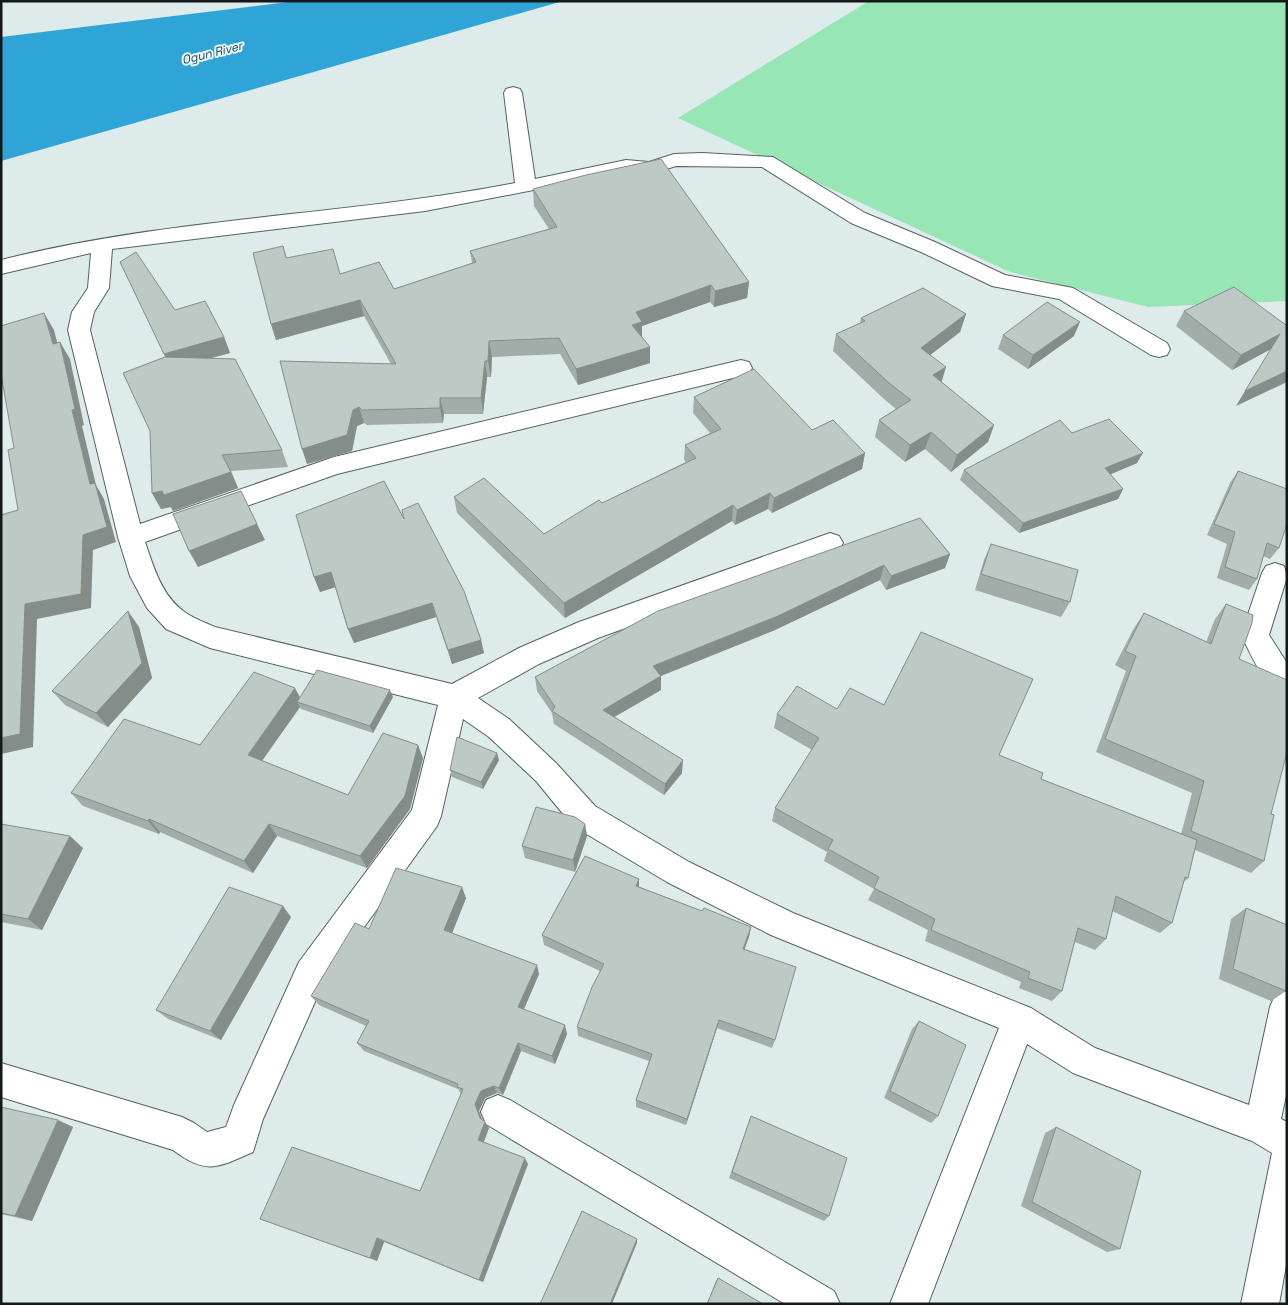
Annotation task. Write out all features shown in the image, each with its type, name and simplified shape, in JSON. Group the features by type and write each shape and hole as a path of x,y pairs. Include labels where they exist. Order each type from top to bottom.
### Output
{"street":[{"path":"513,93 526,187"},
{"path":"1,267 31,259 180,233 425,206 626,166 651,168 674,160 766,161 858,218 928,247 1000,281 1065,293 1159,348"},
{"path":"102,246 98,291 86,304 80,316 79,330 131,537 148,584 156,600 176,622 210,638 454,697 499,728 546,772 584,816 678,872 782,924 1019,1020 1085,1061 1275,1135 1287,1007"},
{"path":"131,537 334,466 741,368"},
{"path":"1,1080 182,1135 202,1150 218,1148 241,1140 246,1117 310,973 426,816 454,697 518,661 555,644 650,606 830,543"},
{"path":"1275,573 1255,635 1267,658 1287,684"},
{"path":"909,1304 1019,1020"},
{"path":"498,1112 821,1304"},
{"path":"1260,1304 1287,1159"}],"green space":[{"path":"869,1 1287,1 1287,301 1148,307 1010,272 678,118"}],"water":[{"name":"Ogun River","path":"296,1 563,1 1,161 1,37"}],"building":[{"path":"661,159 749,282 715,291 711,285 636,312 642,322 632,325 650,347 576,369 559,338 489,341 488,361 485,361 481,398 440,398 440,408 362,410 359,407 353,410 347,435 302,449 280,361 396,364 360,300 271,324 253,253 283,246 286,258 333,249 340,274 379,262 394,289 476,262 470,251 557,227 533,189 586,175"},
{"path":"136,252 175,310 205,301 224,337 164,354 120,262"},
{"path":"1234,287 1286,325 1287,323 1287,371 1245,391 1280,334 1241,355 1184,311"},
{"path":"923,288 966,314 921,348 946,367 933,375 994,425 957,455 931,432 910,445 879,420 911,400 889,383 836,334 865,321 861,318"},
{"path":"1047,302 1080,322 1033,355 1003,335"},
{"path":"44,313 53,344 60,342 75,409 72,410 90,484 95,483 107,527 83,535 81,594 25,604 20,734 1,738 1,515 18,510 8,450 14,448 1,374 1,326"},
{"path":"165,357 235,359 282,450 222,455 231,472 164,495 162,491 152,493 150,431 123,373"},
{"path":"754,369 812,430 833,420 865,453 774,498 770,493 737,510 733,505 564,603 454,497 484,478 544,534 599,500 602,503 696,458 685,445 721,429 694,397"},
{"path":"1109,419 1143,453 1105,468 1123,489 1023,523 964,470 1060,420 1072,433"},
{"path":"1238,471 1287,489 1287,524 1279,548 1267,543 1257,579 1225,567 1235,532 1214,524"},
{"path":"384,481 404,519 402,510 418,503 464,591 481,640 448,650 432,603 348,629 331,572 314,577 296,515"},
{"path":"241,491 257,524 189,551 173,514"},
{"path":"920,518 950,554 891,576 884,565 778,616 653,666 661,676 603,710 683,760 665,784 552,711 555,707 535,677 658,611"},
{"path":"991,544 1078,570 1070,602 981,574"},
{"path":"1226,604 1253,615 1239,659 1287,680 1287,752 1271,814 1274,815 1264,861 1191,831 1204,781 1105,739 1136,656 1125,651 1144,613 1211,644"},
{"path":"128,611 142,663 96,713 52,691"},
{"path":"921,632 1033,679 999,755 1043,773 1041,779 1197,840 1188,878 1185,877 1172,923 1116,896 1106,939 1078,928 1062,991 1028,978 1030,972 931,930 935,919 874,888 879,877 828,849 833,840 775,808 819,738 777,714 797,686 837,709 850,688 884,705"},
{"path":"317,670 390,690 370,726 297,702"},
{"path":"254,672 295,688 248,755 348,795 383,733 418,745 405,796 360,856 269,824 244,861 149,819 148,821 71,793 124,719 200,745"},
{"path":"457,737 497,753 481,782 450,770"},
{"path":"536,807 575,817 585,824 573,860 522,846"},
{"path":"1,824 70,836 28,919 1,914"},
{"path":"585,856 639,879 636,886 702,911 704,908 751,927 743,949 796,967 775,1040 719,1020 687,1119 636,1100 652,1054 577,1027 592,987 604,964 542,935"},
{"path":"396,868 462,887 444,930 537,965 518,1007 565,1025 552,1056 518,1043 499,1088 494,1086 481,1091 475,1104 480,1118 485,1122 478,1140 525,1158 479,1280 377,1238 370,1258 260,1219 292,1147 420,1191 463,1089 457,1087 458,1084 357,1043 369,1021 311,996 355,923 369,929"},
{"path":"229,887 283,906 210,1031 156,1010"},
{"path":"1246,908 1287,925 1286,991 1233,969"},
{"path":"919,1021 966,1045 938,1116 890,1091"},
{"path":"1,1107 58,1120 15,1216 1,1213"},
{"path":"751,1116 847,1158 829,1216 732,1172"},
{"path":"1056,1127 1141,1171 1120,1249 1032,1202"},
{"path":"582,1211 637,1239 610,1304 540,1304"},
{"path":"718,1278 763,1304 707,1304"}]}
